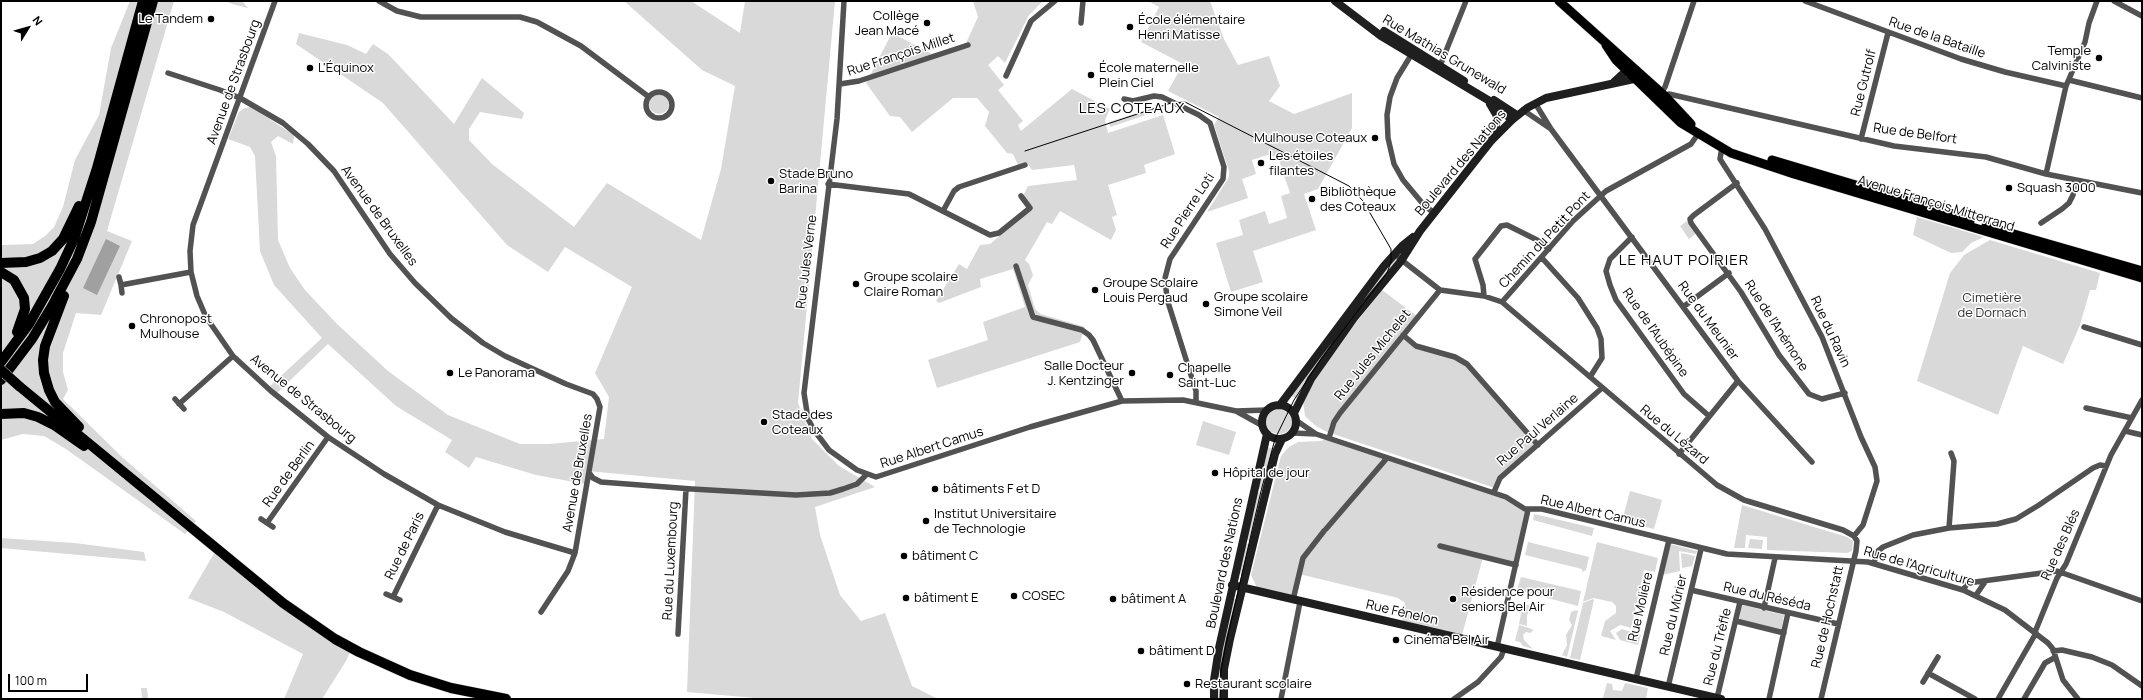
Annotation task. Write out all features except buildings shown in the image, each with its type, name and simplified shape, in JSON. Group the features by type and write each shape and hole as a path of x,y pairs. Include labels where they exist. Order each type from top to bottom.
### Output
{"highway":[{"path":"1,362 28,324 60,269 82,217 143,1"},
{"path":"122,471 55,402 49,390 44,373 45,346 73,275 77,259 93,215 153,1"},
{"path":"1,263 26,262 40,258 52,251 63,239 71,225 88,182 97,168"},
{"path":"1,380 32,339 52,306 77,259"},
{"path":"1,272 14,280 20,289 25,309 18,331 1,355"},
{"path":"1,370 283,603 335,639 371,658 410,675 451,688 506,699"},
{"path":"1,414 24,413 38,417 54,425 97,456 122,471"}],"main road":[{"name":"Rue Mathias Grunewald","path":"1334,1 1491,105 1496,116 1496,125 1491,142"},
{"path":"1559,1 1606,45 1611,55 1632,73 1663,94 1674,106"},
{"name":"Rue Mathias Grunewald","path":"1412,52 1440,66 1506,106 1517,115"},
{"path":"1632,73 1662,106"},
{"name":"Boulevard des Nations","path":"1295,417 1302,394 1323,361 1354,318 1401,261 1418,233 1491,142 1517,115 1535,103 1555,95 1614,82 1632,73"},
{"name":"Rue Mathias Grunewald","path":"1485,100 1517,115"},
{"name":"Avenue François Mitterrand","path":"1662,106 1689,129 1723,147 1731,153 1794,174 2142,278"},
{"name":"Avenue François Mitterrand","path":"1674,106 1692,125 1698,134"},
{"name":"Avenue François Mitterrand","path":"1723,147 1733,148 1946,212 1977,224 2142,271"},
{"name":"Boulevard des Nations","path":"1280,405 1347,313 1394,254 1418,233"},
{"path":"1280,405 1287,406 1295,417 1293,433 1282,439 1276,439 1267,434 1263,426 1263,418 1267,410 1280,405"},
{"name":"Boulevard des Nations","path":"1214,699 1215,668 1232,585 1267,434"},
{"name":"Boulevard des Nations","path":"1224,699 1226,659 1275,454 1282,439"},
{"name":"Rue Fénelon","path":"1232,585 1636,679 1668,687 1694,696 1719,699"}],"street":[{"name":"Avenue de Strasbourg","path":"275,1 192,225 190,251 191,272 197,296 206,317 218,338 233,356 271,391 328,437 384,474 438,505 505,532 575,553"},
{"path":"379,1 397,11 421,17 520,17 537,22 580,46 649,97"},
{"name":"Rue Jules Verne","path":"844,1 840,84 806,370 804,400 808,419 822,442 836,457 866,475"},
{"path":"1006,76 1031,21 1055,1"},
{"path":"1081,23 1083,1"},
{"path":"1440,66 1466,1"},
{"path":"1663,94 1694,1"},
{"name":"Rue de la Bataille","path":"1805,1 1888,33 2005,72 2142,98"},
{"path":"2046,174 2067,83 2085,42 2089,23 2097,1"},
{"path":"2116,2 2142,16"},
{"name":"Rue Gutrolf","path":"1861,139 1888,33"},
{"name":"Rue François Millet","path":"840,84 859,81 968,45"},
{"path":"1412,52 1397,78 1390,97 1387,115 1388,138 1394,164 1402,180 1423,204 1434,213"},
{"name":"Avenue de Bruxelles","path":"168,73 240,98 283,123 321,157 347,187 367,222 390,254 415,283 460,326 483,342 523,365 593,394 597,399 600,407 590,474 575,553 568,571 541,612"},
{"path":"656,92 665,93 672,99 671,111 662,118 651,115 646,104 649,97 656,92"},
{"name":"Rue de Belfort","path":"1663,94 1669,94 1894,146 1986,157 2076,181 2142,193"},
{"name":"Rue Pierre Loti","path":"1124,100 1133,101 1154,96 1162,97 1199,115 1210,123 1224,167 1223,180 1170,259 1165,278 1167,299 1196,391 1196,402"},
{"path":"1662,106 1674,106 1685,98"},
{"name":"Rue du Meunier","path":"1535,103 1551,128 1738,381 1812,462"},
{"name":"Rue du Meunier","path":"1517,115 1551,128"},
{"name":"Chemin du Petit Pont","path":"1394,254 1440,290 1484,296 1502,302 1573,221 1601,195 1691,144 1698,134"},
{"name":"Rue du Ravin","path":"1723,147 1720,159 1737,183 1765,229 1822,337 1861,437 1875,467 1877,481 1863,525 1856,538"},
{"path":"943,211 954,191 959,187 1025,165"},
{"path":"2041,223 2062,209 2068,203 2073,195 2076,181"},
{"name":"Rue de l'Anémone","path":"1737,183 1690,219 1729,273 1779,355 1809,394 1822,399 1845,393"},
{"path":"828,184 902,192 917,197 985,234 996,235 1030,208 1021,196"},
{"path":"1484,296 1484,285 1475,259 1501,226 1507,225 1537,240 1549,249"},
{"name":"Rue de l'Aubépine","path":"1632,237 1610,259 1606,272 1613,292 1620,306 1684,394 1709,416"},
{"path":"1542,258 1578,298 1597,328 1602,339 1602,358 1590,377"},
{"path":"1016,266 1033,317 1082,330 1089,335 1093,340 1122,401"},
{"path":"121,285 191,272"},
{"path":"1683,307 1729,273"},
{"path":"119,277 122,293"},
{"name":"Rue Jules Michelet","path":"1329,438 1334,422 1340,413 1440,290"},
{"name":"Rue du Lézard","path":"1502,302 1717,485 1739,498 1768,509 1843,530 1856,538"},
{"path":"2084,327 2142,345"},
{"path":"1403,336 1416,346 1455,357 1467,364 1538,445"},
{"path":"184,409 177,401 233,356"},
{"path":"1679,454 1738,381"},
{"name":"Rue Paul Verlaine","path":"1494,492 1500,478 1602,388"},
{"name":"Rue Albert Camus","path":"590,474 592,478 601,482 686,489 783,494 830,493 857,484 866,475 876,477 888,474 1030,427 1122,401 1155,399 1196,402 1236,410 1267,410"},
{"name":"Rue des Blés","path":"1998,699 2035,633 2061,572 2066,564 2106,466 2142,402"},
{"path":"2086,408 2132,418"},
{"name":"Rue Albert Camus","path":"1236,410 1263,426"},
{"name":"Rue Albert Camus","path":"1295,417 1316,434"},
{"path":"2125,431 2142,435"},
{"name":"Rue Albert Camus","path":"1293,433 1316,434 1494,492 1506,497 1519,508 1528,510 1542,509 1701,549 1727,554 1775,558 1853,560"},
{"name":"Rue de Berlin","path":"267,523 328,437"},
{"path":"1949,528 1954,461 1951,453"},
{"path":"1281,699 1303,558 1387,458"},
{"path":"1874,563 1878,551 1883,547 1912,535 1949,528 1997,524 2016,519 2040,505 2093,468 2100,465 2106,466"},
{"name":"Rue du Luxembourg","path":"678,634 686,489"},
{"name":"Rue de Paris","path":"393,597 438,505"},
{"path":"1454,699 1478,682 1501,657 1500,648 1512,596 1516,566 1528,510"},
{"name":"Rue de Berlin","path":"261,519 273,527"},
{"name":"Rue de Hochstatt","path":"1821,699 1853,560 1856,538"},
{"name":"Rue Molière","path":"1636,679 1669,540"},
{"path":"1440,546 1516,566"},
{"name":"Rue du Mûrier","path":"1668,687 1701,549"},
{"path":"1764,608 1775,558"},
{"name":"Rue de l'Agriculture","path":"1853,560 1874,563 1976,595 2005,610 2048,643 2053,651"},
{"path":"1963,590 1968,583 1985,582 2051,571 2061,572 2142,601"},
{"path":"1976,595 1985,582"},
{"name":"Rue du Réséda","path":"1691,590 1838,624"},
{"name":"Rue de Paris","path":"386,594 400,600"},
{"name":"Rue du Trèfle","path":"1719,699 1740,602"},
{"path":"1769,699 1788,613"},
{"path":"1736,621 1784,633"},
{"path":"2078,699 2063,680 2054,658 2053,651 2062,650 2092,657 2112,665 2142,686"},
{"path":"1923,682 1938,657"},
{"path":"2024,699 2045,664 2054,658"},
{"path":"1928,673 1975,699"}],"green space":[{"path":"130,1 174,1 107,231 132,241 101,315 76,313 63,353 63,372 68,390 63,399 123,458 196,521 185,534 66,449 44,436 23,434 1,440 1,245 33,244 45,236 54,227 63,207 75,160 99,115 111,48"},
{"path":"226,1 242,1 248,8 232,4"},
{"path":"624,1 691,1 740,33 745,1 835,1 798,403 812,439 839,466 875,487 815,507 820,535 840,595 861,621 885,613 912,686 938,699 766,699 687,692 695,481 587,471 585,484 536,475 476,457 469,468 445,452 452,440 396,406 328,344 277,393 270,386 322,338 274,285 260,251 255,156 250,147 228,139 239,112 245,108 251,107 294,135 293,144 278,136 271,142 276,156 278,240 290,268 305,290 337,324 388,371 448,415 520,444 549,444 604,439 609,397 595,373 632,287 565,247 548,272 507,245 383,103 296,44 299,33 347,45 366,54 373,44 388,54 454,124 482,78 524,113 522,119 480,112 469,129 469,140 492,164 574,227 607,183 701,240 721,169 735,86 702,70"},
{"path":"973,1 1043,1 1029,15 1005,63 998,56 988,65 1004,85 998,90 1023,121 1018,125 1021,131 1072,89 1110,109 1105,120 1108,133 1163,115 1175,154 1144,165 1146,173 1108,185 1117,215 1112,217 1116,230 1111,240 1060,211 1052,224 1047,222 1025,260 1029,264 1033,275 1028,285 1035,309 1041,314 1085,327 1080,342 937,388 928,360 988,340 983,322 1025,307 1013,269 980,279 981,287 939,303 936,301 959,264 967,269 980,245 990,244 1032,208 1023,196 1028,186 1077,180 1074,165 1032,170 1027,163 1018,165 1013,154 1007,153 985,126 989,112 977,98 953,98 912,132 900,117 890,116 866,83 892,33 932,54 966,43 978,17"},
{"path":"1148,1 1210,1 1224,39 1238,65 1269,56 1280,86 1269,101 1294,114 1352,93 1352,128 1318,189 1304,194 1316,230 1253,251 1263,282 1231,292 1216,243 1243,235 1239,220 1265,211 1269,224 1287,218 1281,196 1290,193 1278,157 1267,155 1252,160 1256,174 1242,179 1248,198 1207,212 1229,177 1229,171 1214,125 1219,117 1168,91 1183,64 1141,42 1159,7"},
{"path":"659,94 666,97 669,104 666,111 659,114 652,111 649,104 652,97"},
{"path":"1159,106 1161,110 1110,127 1109,122"},
{"path":"1917,217 1984,237 1971,243 1962,252 1951,253 1913,235"},
{"path":"1690,219 1698,232 1689,239 1680,226"},
{"name":"Cimetière de Dornach","path":"1990,240 2100,273 2096,290 2090,290 2080,325 2063,364 2023,346 1998,415 1917,381 1950,273 1964,255"},
{"path":"1395,257 1398,258 1297,399 1290,395"},
{"path":"1382,290 1418,317 1403,335 1416,346 1462,360 1538,445 1500,478 1495,488 1327,432 1316,426 1305,416 1303,401 1308,390 1344,338"},
{"path":"1279,408 1288,412 1292,421 1288,430 1279,434 1270,430 1266,421 1270,412"},
{"path":"1203,421 1236,432 1229,455 1196,445"},
{"path":"1329,438 1494,492 1528,510 1516,565 1483,557 1461,639 1402,625 1405,603 1398,598 1299,574 1293,600 1259,592 1251,575 1281,456 1289,447 1298,442 1321,441"},
{"path":"1267,447 1275,449 1265,490 1255,488"},
{"path":"1630,491 1662,500 1654,529 1622,521"},
{"path":"1257,492 1262,493 1250,541 1246,540"},
{"path":"1742,505 1847,537 1853,541 1852,551 1847,553 1767,550 1767,537 1746,535 1745,548 1734,548"},
{"path":"1534,514 1594,528 1592,536 1533,520"},
{"path":"1,538 75,543 144,552 146,561 1,548"},
{"path":"1750,539 1763,540 1762,549 1748,548"},
{"path":"1528,542 1589,557 1586,570 1582,572 1582,569 1525,555"},
{"path":"1597,542 1658,558 1655,572 1644,570 1631,628 1620,625 1610,631 1616,640 1601,636 1605,621 1616,613 1616,606 1612,602 1593,598 1583,602"},
{"path":"1243,543 1252,545 1244,575 1237,573"},
{"path":"1670,544 1697,551 1696,554 1679,551 1680,571 1662,575"},
{"path":"216,550 317,623 353,645 346,661 322,699 284,699 303,654 224,612 188,598"},
{"path":"1681,553 1695,556 1692,566 1682,568"},
{"path":"1521,577 1581,591 1578,606 1517,590"},
{"path":"1231,598 1239,600 1222,699 1215,699 1215,682"},
{"path":"1593,599 1580,660 1570,658 1583,603"},
{"path":"1523,604 1533,606 1533,609 1530,609 1527,615 1527,626 1519,624"},
{"path":"1742,605 1784,615 1781,631 1739,620"},
{"path":"1576,610 1578,611 1567,657 1562,655 1567,645 1566,635 1572,625 1569,620 1571,612"},
{"path":"1519,625 1532,629 1533,631 1530,633 1526,632 1523,635 1524,640 1533,649 1523,646 1520,642 1515,641"},
{"path":"1622,629 1641,635 1638,645 1620,640 1616,633"},
{"path":"1607,683 1612,684 1613,690 1622,691 1625,683 1648,688 1646,699 1603,698"},
{"path":"141,688 147,688 148,699 142,699"}],"shaded area":[{"path":"106,239 120,246 97,295 83,288"}],"tram line":[{"path":"1025,151 1171,103 1185,102 1349,186 1363,201 1391,249 1391,262 1387,273 1321,359 1294,400 1275,439 1261,491 1226,644 1221,671 1220,699"}],"place":[{"name":"Le Tandem","path":"211,19"},
{"name":"Collège Jean Macé","path":"927,23"},
{"name":"École élémentaire Henri Matisse","path":"1130,27"},
{"name":"Temple Calviniste","path":"2099,58"},
{"name":"L'Équinox","path":"310,68"},
{"name":"École maternelle Plein Ciel","path":"1091,75"},
{"name":"Mulhouse Coteaux","path":"1375,138"},
{"name":"Les étoiles filantes","path":"1261,163"},
{"name":"Stade Bruno Barina","path":"771,181"},
{"name":"Squash 3000","path":"2009,188"},
{"name":"Bibliothèque des Coteaux","path":"1312,199"},
{"name":"Groupe scolaire Claire Roman","path":"856,284"},
{"name":"Groupe Scolaire Louis Pergaud","path":"1095,290"},
{"name":"Groupe scolaire Simone Veil","path":"1206,304"},
{"name":"Chronopost Mulhouse","path":"132,326"},
{"name":"Le Panorama","path":"450,373"},
{"name":"Salle Docteur J. Kentzinger","path":"1132,373"},
{"name":"Chapelle Saint-Luc","path":"1170,375"},
{"name":"Stade des Coteaux","path":"764,422"},
{"name":"Hôpital de jour","path":"1215,473"},
{"name":"bâtiments F et D","path":"935,489"},
{"name":"Institut Universitaire de Technologie","path":"926,521"},
{"name":"bâtiment C","path":"904,556"},
{"name":"COSEC","path":"1014,596"},
{"name":"bâtiment E","path":"906,598"},
{"name":"bâtiment A","path":"1113,599"},
{"name":"Résidence pour seniors Bel Air","path":"1453,599"},
{"name":"Cinéma Bel Air","path":"1396,640"},
{"name":"bâtiment D","path":"1141,651"},
{"name":"Restaurant scolaire","path":"1187,684"}],"district":[{"name":"LES COTEAUX","path":"1132,109"},
{"name":"LE HAUT POIRIER","path":"1684,261"}]}
